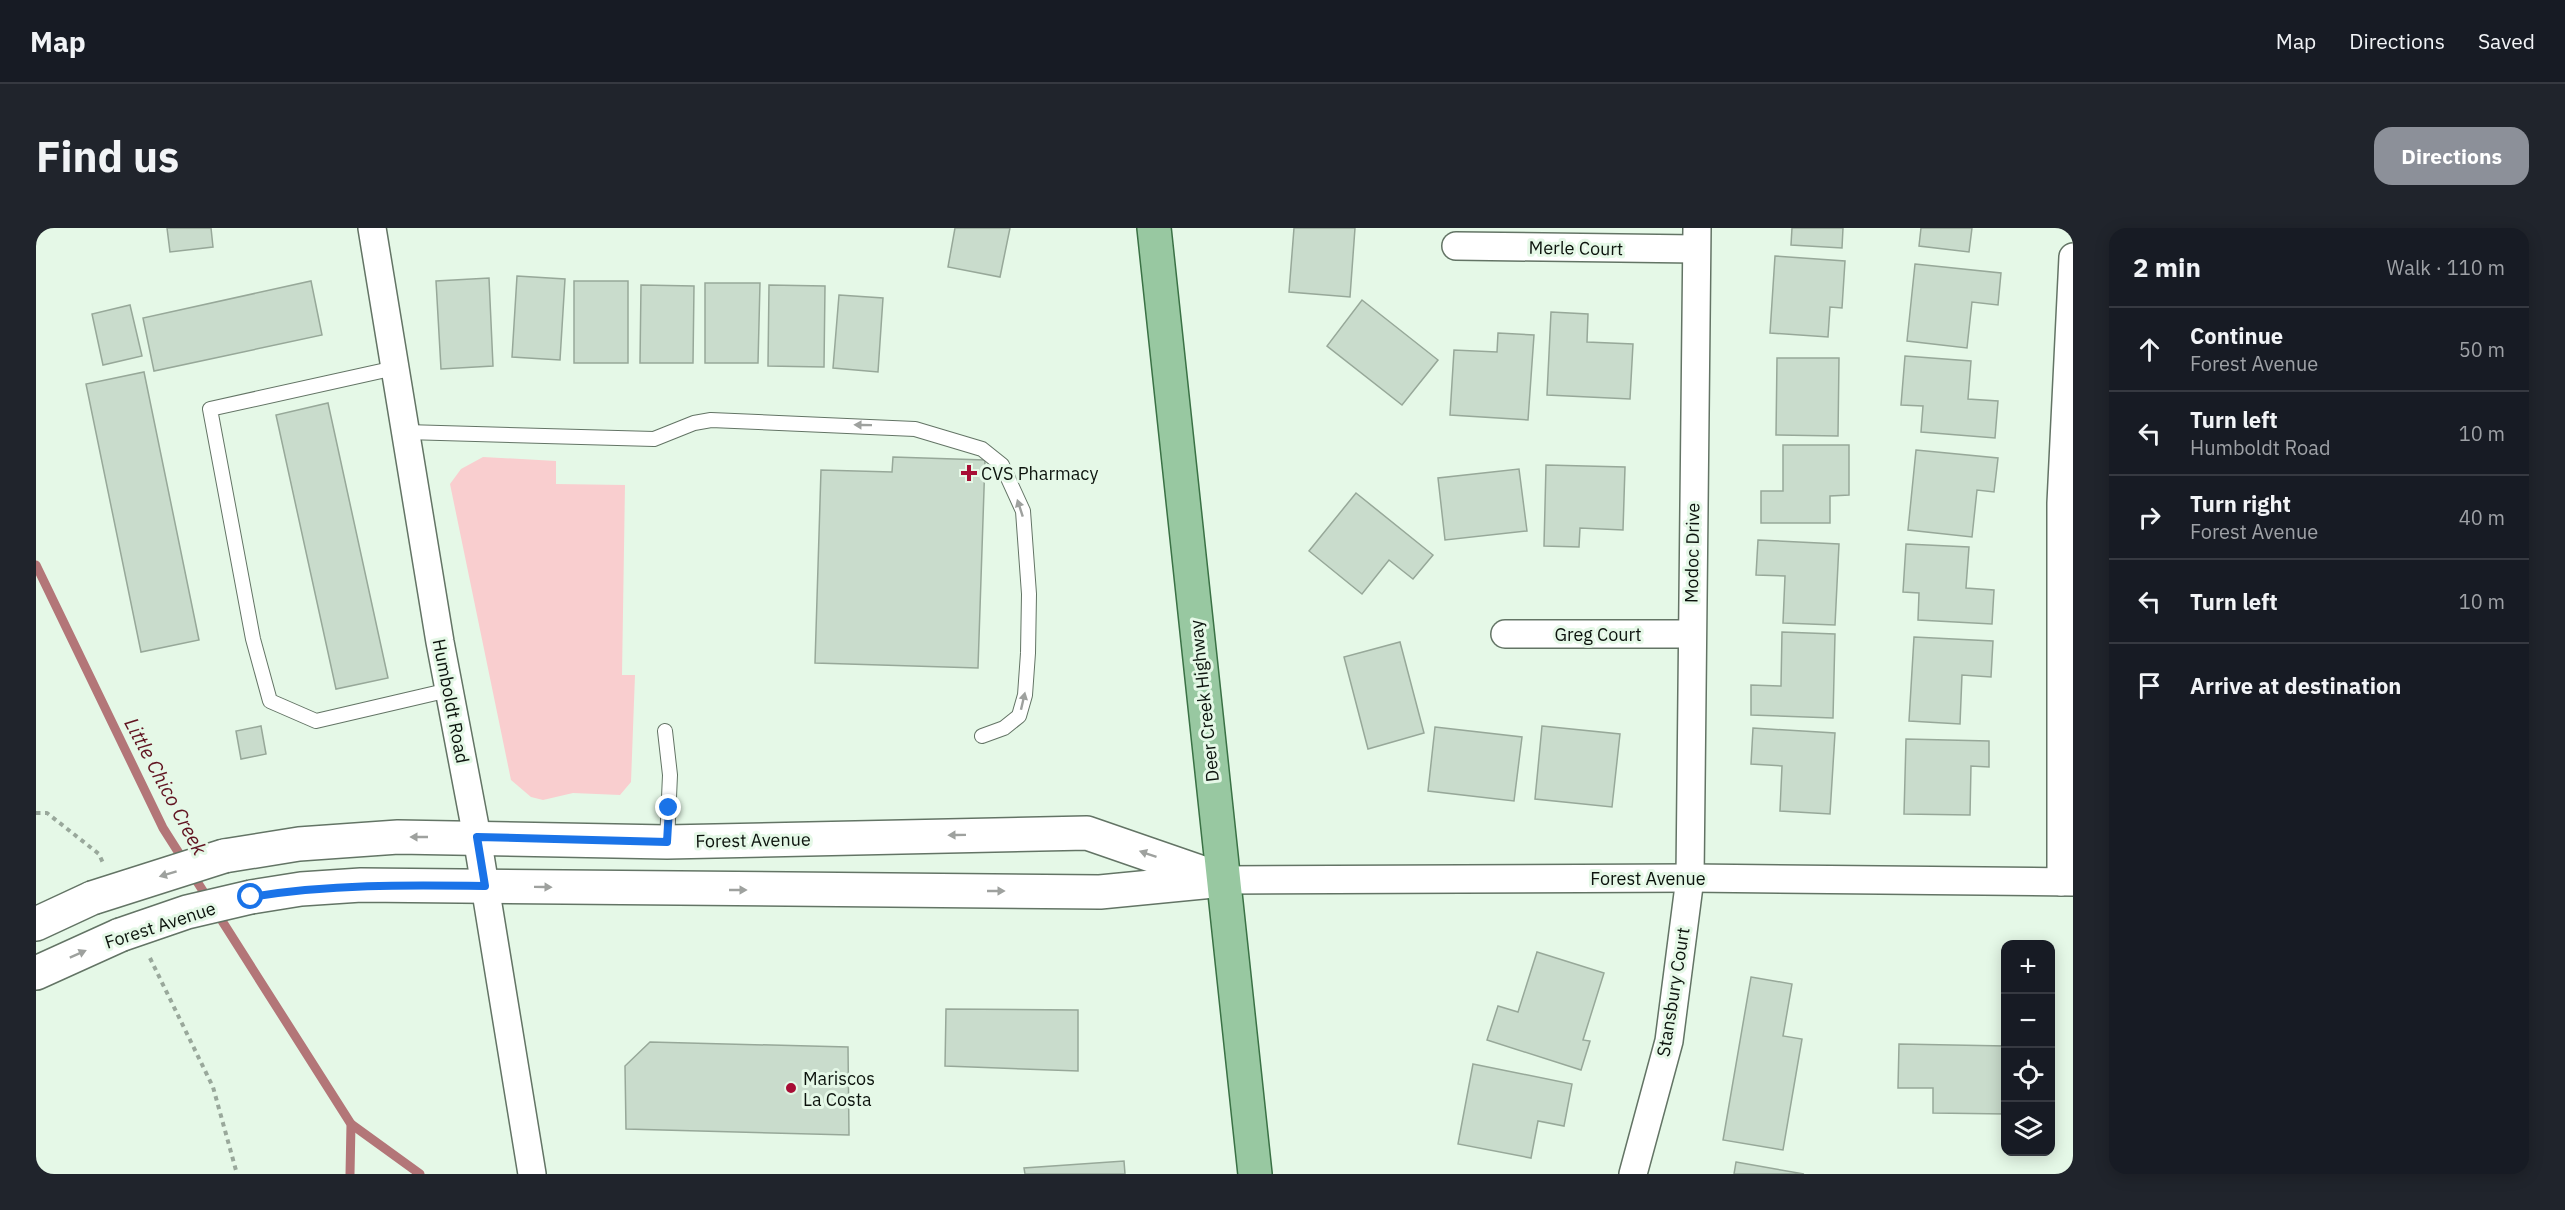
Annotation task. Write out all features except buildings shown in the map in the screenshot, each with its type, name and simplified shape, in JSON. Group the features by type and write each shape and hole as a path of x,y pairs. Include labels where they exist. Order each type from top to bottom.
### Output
{"main road":[{"name":"Deer Creek Highway","path":"1154,228 1255,1174"}],"street":[{"name":"Humboldt Road","path":"372,228 449,690 477,837 532,1174"},
{"name":"Merle Court","path":"1456,246 1696,239"},
{"name":"Modoc Drive","path":"1690,878 1690,634 1696,239"},
{"path":"2067,882 2067,503 2073,257"},
{"name":"Greg Court","path":"1505,634 1690,634"},
{"name":"Forest Avenue","path":"36,924 92,898 224,856 298,844 398,837 667,842 1087,833 1223,880"},
{"name":"Forest Avenue","path":"36,973 133,943 187,912 251,897 301,889 361,885 1100,892 1223,880 1690,878 2067,882"},
{"name":"Stansbury Court","path":"1633,1174 1669,1041 1690,878"}],"lane":[{"path":"395,368 210,410 253,639 270,701 316,721 449,690"},
{"path":"406,432 654,439 694,423 711,420 915,429 982,448 1002,465 1023,511 1029,594 1027,674 1019,716 1004,728 982,736"},
{"path":"665,731 670,775 667,842"}],"path":[{"path":"36,813 47,813 99,854 104,865"},
{"path":"133,943 213,1087 237,1174"}],"shaded area":[{"path":"483,457 556,461 556,484 625,485 622,675 635,675 631,782 620,795 573,793 543,800 531,797 511,780 450,484 461,469"}],"waterway":[{"name":"Little Chico Creek","path":"36,565 163,828 351,1124 350,1174"},
{"path":"351,1124 420,1174"}],"place":[{"name":"CVS Pharmacy","path":"969,473"},
{"name":"Mariscos La Costa","path":"791,1088"}],"route":[{"path":"251,897 301,889 361,885 485,886 477,837 667,842 669,808"}]}
